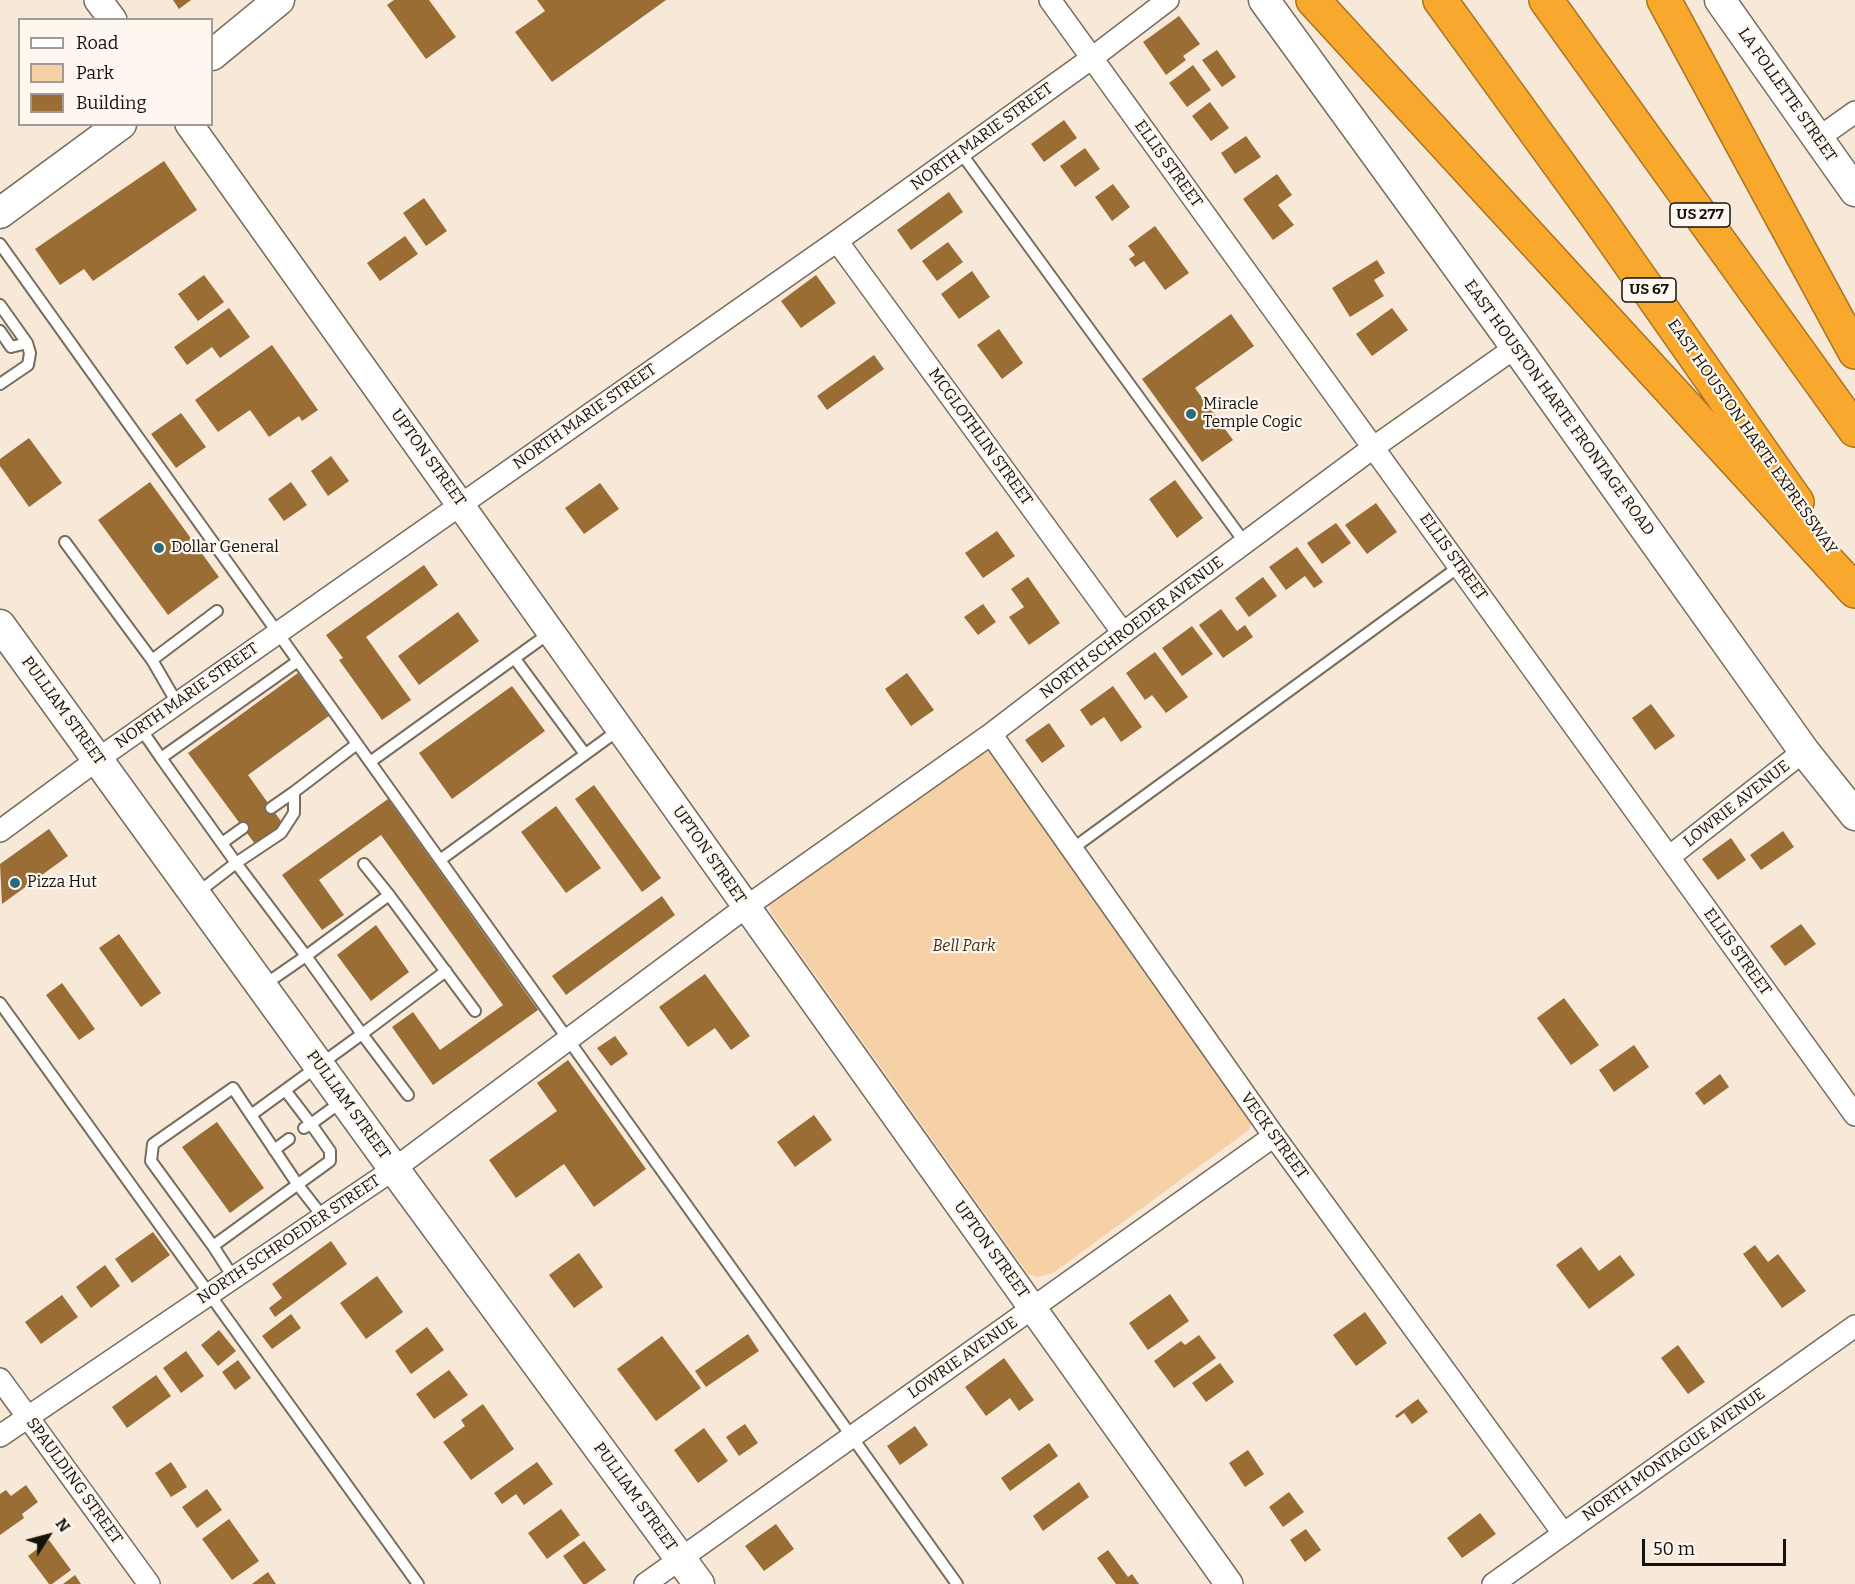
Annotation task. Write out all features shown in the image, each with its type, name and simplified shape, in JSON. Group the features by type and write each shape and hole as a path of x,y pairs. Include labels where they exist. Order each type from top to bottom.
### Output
{"highway":[{"path":"1313,0 1855,591"},
{"name":"EAST HOUSTON HARTE EXPRESSWAY","path":"1440,0 1598,218 1803,511 1855,580"},
{"name":"US 277","path":"1546,0 1855,430"},
{"path":"1664,0 1855,352"}],"main road":[{"path":"213,53 279,0"},
{"name":"EAST HOUSTON HARTE FRONTAGE ROAD","path":"1264,0 1516,347 1804,751 1855,815"},
{"name":"LA FOLLETTE STREET","path":"1720,0 1855,191"},
{"path":"0,213 118,126"},
{"name":"PULLIAM STREET","path":"0,625 394,1169 699,1584"}],"street":[{"path":"98,0 112,18"},
{"name":"ELLIS STREET","path":"1050,0 1855,1115"},
{"name":"NORTH MARIE STREET","path":"0,831 177,703 961,153 1168,0"},
{"path":"1817,139 1855,112"},
{"name":"UPTON STREET","path":"190,126 1229,1584"},
{"name":"MCGLOTHLIN STREET","path":"837,241 1123,633"},
{"name":"NORTH SCHROEDER AVENUE","path":"746,907 991,734 1374,447 1516,347"},
{"name":"VECK STREET","path":"991,734 1274,1136 1563,1533"},
{"name":"LOWRIE AVENUE","path":"1669,857 1804,751"},
{"name":"NORTH SCHROEDER STREET","path":"0,1436 394,1169 746,907"},
{"name":"LOWRIE AVENUE","path":"645,1584 1274,1136"},
{"name":"NORTH MONTAGUE AVENUE","path":"1493,1584 1855,1326"},
{"name":"SPAULDING STREET","path":"0,1379 149,1584"}],"lane":[{"path":"961,153 1245,543"},
{"path":"0,244 957,1584"},
{"path":"0,305 27,343 30,353 28,364 0,384"},
{"path":"0,331 11,347 27,343"},
{"path":"65,542 152,660 177,703"},
{"path":"1072,849 1460,566"},
{"path":"152,660 217,611"},
{"path":"370,762 551,631"},
{"path":"515,659 585,754"},
{"path":"161,758 298,661"},
{"path":"141,729 236,863 408,1095"},
{"path":"440,860 620,729"},
{"path":"271,808 357,744"},
{"path":"196,894 236,863 281,833 294,813 294,792"},
{"path":"222,843 243,828"},
{"path":"364,864 475,1011"},
{"path":"263,986 389,895"},
{"path":"251,1115 446,970"},
{"path":"0,1004 418,1584"},
{"path":"234,1278 151,1161 153,1144 233,1088 298,1185 323,1217"},
{"path":"213,1246 330,1161 330,1151 308,1126 285,1090"},
{"path":"308,1126 344,1100"},
{"path":"274,1150 289,1139"}],"green space":[{"name":"Bell Park","path":"980,751 996,754 1247,1113 1251,1124 1249,1130 1053,1273 1037,1277 1028,1274 771,913 769,906 776,898"}],"building":[{"path":"173,0 191,0 179,9"},
{"path":"394,0 429,0 456,37 426,59 387,5"},
{"path":"537,0 666,0 552,82 515,32 545,11"},
{"path":"1179,16 1200,44 1183,56 1186,60 1166,75 1143,42"},
{"path":"1217,50 1236,77 1222,87 1202,60"},
{"path":"1193,65 1211,90 1187,107 1169,83"},
{"path":"1210,102 1229,128 1211,141 1192,116"},
{"path":"1064,120 1077,138 1044,162 1031,144"},
{"path":"1246,136 1261,157 1235,174 1221,153"},
{"path":"1085,148 1100,169 1075,187 1060,166"},
{"path":"164,161 197,210 93,281 84,269 60,285 35,249"},
{"path":"1277,174 1292,195 1278,205 1294,225 1273,240 1243,199"},
{"path":"1113,184 1130,207 1112,221 1095,197"},
{"path":"949,192 963,212 911,250 897,230"},
{"path":"424,198 447,231 426,246 403,213"},
{"path":"1155,226 1189,273 1165,290 1144,261 1135,267 1129,259 1135,255 1128,246"},
{"path":"405,236 418,254 380,281 367,263"},
{"path":"948,242 963,262 937,281 922,261"},
{"path":"1377,260 1385,273 1374,280 1384,296 1350,317 1332,288"},
{"path":"972,271 990,297 959,319 941,294"},
{"path":"204,275 224,302 198,321 178,294"},
{"path":"816,275 836,303 801,328 781,301"},
{"path":"229,308 250,337 220,358 212,347 187,365 174,347"},
{"path":"1392,308 1408,330 1372,356 1356,334"},
{"name":"Miracle Temple Cogic","path":"1231,314 1254,346 1195,388 1233,440 1202,462 1142,379"},
{"path":"999,329 1023,363 1002,379 977,345"},
{"path":"272,345 318,410 302,421 299,416 269,437 250,410 218,432 195,400"},
{"path":"874,355 884,369 827,410 817,396"},
{"path":"181,413 206,447 176,468 151,434"},
{"path":"29,438 62,483 29,507 0,466 0,459"},
{"path":"331,456 349,481 328,496 311,471"},
{"path":"1175,480 1203,518 1177,538 1149,499"},
{"name":"Dollar General","path":"150,482 219,577 168,615 98,520"},
{"path":"291,482 307,505 284,521 268,499"},
{"path":"600,483 619,509 584,534 565,508"},
{"path":"1376,503 1397,532 1367,554 1345,525"},
{"path":"1336,523 1351,543 1322,564 1307,543"},
{"path":"997,531 1015,556 983,578 965,553"},
{"path":"1297,547 1323,582 1314,588 1305,576 1286,590 1269,567"},
{"path":"424,565 438,585 366,637 411,700 382,720 339,660 343,658 326,635"},
{"path":"1028,577 1060,623 1029,645 1009,617 1024,607 1011,589"},
{"path":"1263,577 1277,596 1249,617 1235,598"},
{"path":"983,604 996,622 978,635 964,617"},
{"path":"1221,609 1237,631 1245,625 1253,637 1223,658 1199,625"},
{"path":"458,612 479,641 419,685 398,656"},
{"path":"1192,626 1213,654 1182,676 1162,648"},
{"path":"1155,652 1188,697 1166,713 1152,695 1145,700 1126,673"},
{"path":"298,673 329,716 248,775 283,824 255,844 188,753"},
{"path":"907,673 934,710 911,726 885,689"},
{"path":"512,686 545,731 452,799 419,753"},
{"path":"1113,686 1142,727 1121,742 1104,717 1091,726 1080,710"},
{"path":"1651,704 1675,736 1655,750 1632,718"},
{"path":"1049,723 1065,746 1042,763 1025,740"},
{"path":"594,785 661,878 642,892 575,799"},
{"path":"388,799 538,1010 433,1085 392,1027 413,1012 440,1050 503,1005 381,835 319,880 344,915 322,930 282,875"},
{"path":"556,806 601,868 566,893 521,832"},
{"name":"Pizza Hut","path":"49,829 68,856 2,904 0,864"},
{"path":"1783,831 1794,847 1761,870 1750,855"},
{"path":"1731,838 1746,860 1718,880 1702,859"},
{"path":"662,896 675,915 566,995 552,976"},
{"path":"1801,924 1816,944 1785,966 1770,946"},
{"path":"376,925 409,972 371,1001 337,955"},
{"path":"119,934 161,993 141,1007 99,948"},
{"path":"705,974 750,1036 731,1050 715,1028 688,1047 659,1007"},
{"path":"62,983 95,1029 79,1040 46,995"},
{"path":"1564,998 1599,1045 1571,1065 1537,1018"},
{"path":"615,1036 628,1054 611,1066 597,1048"},
{"path":"1634,1045 1649,1067 1614,1092 1599,1070"},
{"path":"568,1060 646,1169 594,1207 564,1164 516,1198 489,1160 557,1111 537,1083"},
{"path":"1720,1074 1729,1087 1704,1105 1695,1093"},
{"path":"814,1115 832,1140 795,1167 777,1142"},
{"path":"217,1122 264,1188 230,1213 182,1147"},
{"path":"153,1232 170,1255 132,1283 115,1259"},
{"path":"331,1241 347,1264 275,1317 269,1308 282,1298 272,1284"},
{"path":"1755,1245 1768,1262 1778,1254 1806,1291 1782,1308 1743,1254"},
{"path":"1581,1247 1599,1271 1620,1255 1635,1275 1589,1309 1556,1265"},
{"path":"579,1253 603,1287 574,1308 549,1275"},
{"path":"105,1265 120,1286 91,1308 76,1287"},
{"path":"377,1276 403,1312 366,1339 340,1303"},
{"path":"1170,1294 1189,1321 1148,1350 1129,1323"},
{"path":"62,1295 78,1317 41,1344 25,1322"},
{"path":"1365,1312 1387,1343 1356,1366 1333,1335"},
{"path":"291,1314 301,1328 272,1349 262,1336"},
{"path":"427,1327 444,1350 411,1374 395,1351"},
{"path":"219,1330 236,1351 218,1366 201,1345"},
{"path":"748,1334 759,1351 706,1387 695,1371"},
{"path":"1199,1335 1216,1358 1174,1388 1154,1361 1181,1341 1185,1345"},
{"path":"662,1336 701,1388 656,1421 617,1369"},
{"path":"1678,1345 1705,1382 1688,1394 1661,1358"},
{"path":"186,1351 204,1376 181,1393 163,1368"},
{"path":"1004,1358 1034,1400 1019,1411 1010,1398 986,1416 965,1387"},
{"path":"238,1360 251,1378 235,1390 222,1372"},
{"path":"1220,1363 1234,1382 1206,1402 1192,1383"},
{"path":"449,1370 468,1395 434,1419 416,1394"},
{"path":"156,1375 171,1396 127,1428 112,1407"},
{"path":"1418,1399 1428,1412 1412,1424 1404,1413 1397,1418 1395,1416"},
{"path":"483,1404 514,1449 471,1480 443,1442 465,1426 461,1420"},
{"path":"745,1424 758,1443 739,1456 726,1437"},
{"path":"915,1426 928,1445 900,1465 887,1446"},
{"path":"704,1428 728,1461 698,1483 674,1450"},
{"path":"1049,1443 1058,1456 1010,1491 1001,1478"},
{"path":"1248,1450 1264,1474 1245,1487 1229,1463"},
{"path":"171,1462 187,1487 171,1497 155,1473"},
{"path":"537,1462 553,1484 524,1505 516,1494 502,1504 494,1493"},
{"path":"1079,1482 1089,1497 1043,1531 1033,1516"},
{"path":"26,1485 38,1502 22,1514 24,1518 0,1535 0,1494 6,1490 11,1496"},
{"path":"207,1489 222,1510 197,1528 182,1507"},
{"path":"1289,1492 1304,1512 1283,1527 1269,1507"},
{"path":"561,1509 580,1535 547,1559 528,1533"},
{"path":"1480,1513 1496,1534 1462,1558 1447,1538"},
{"path":"229,1519 259,1561 232,1580 202,1539"},
{"path":"776,1524 794,1549 764,1571 745,1546"},
{"path":"1306,1529 1321,1550 1305,1562 1290,1540"},
{"path":"49,1540 71,1570 52,1584 49,1584 28,1556"},
{"path":"584,1541 606,1570 586,1584 583,1584 563,1556"},
{"path":"1108,1550 1128,1577 1132,1574 1139,1584 1116,1584 1097,1558"},
{"path":"268,1572 276,1584 252,1584"},
{"path":"75,1575 81,1584 63,1584"}],"place":[{"name":"Miracle Temple Cogic","path":"1191,414"},
{"name":"Dollar General","path":"159,548"},
{"name":"Pizza Hut","path":"15,883"}]}
